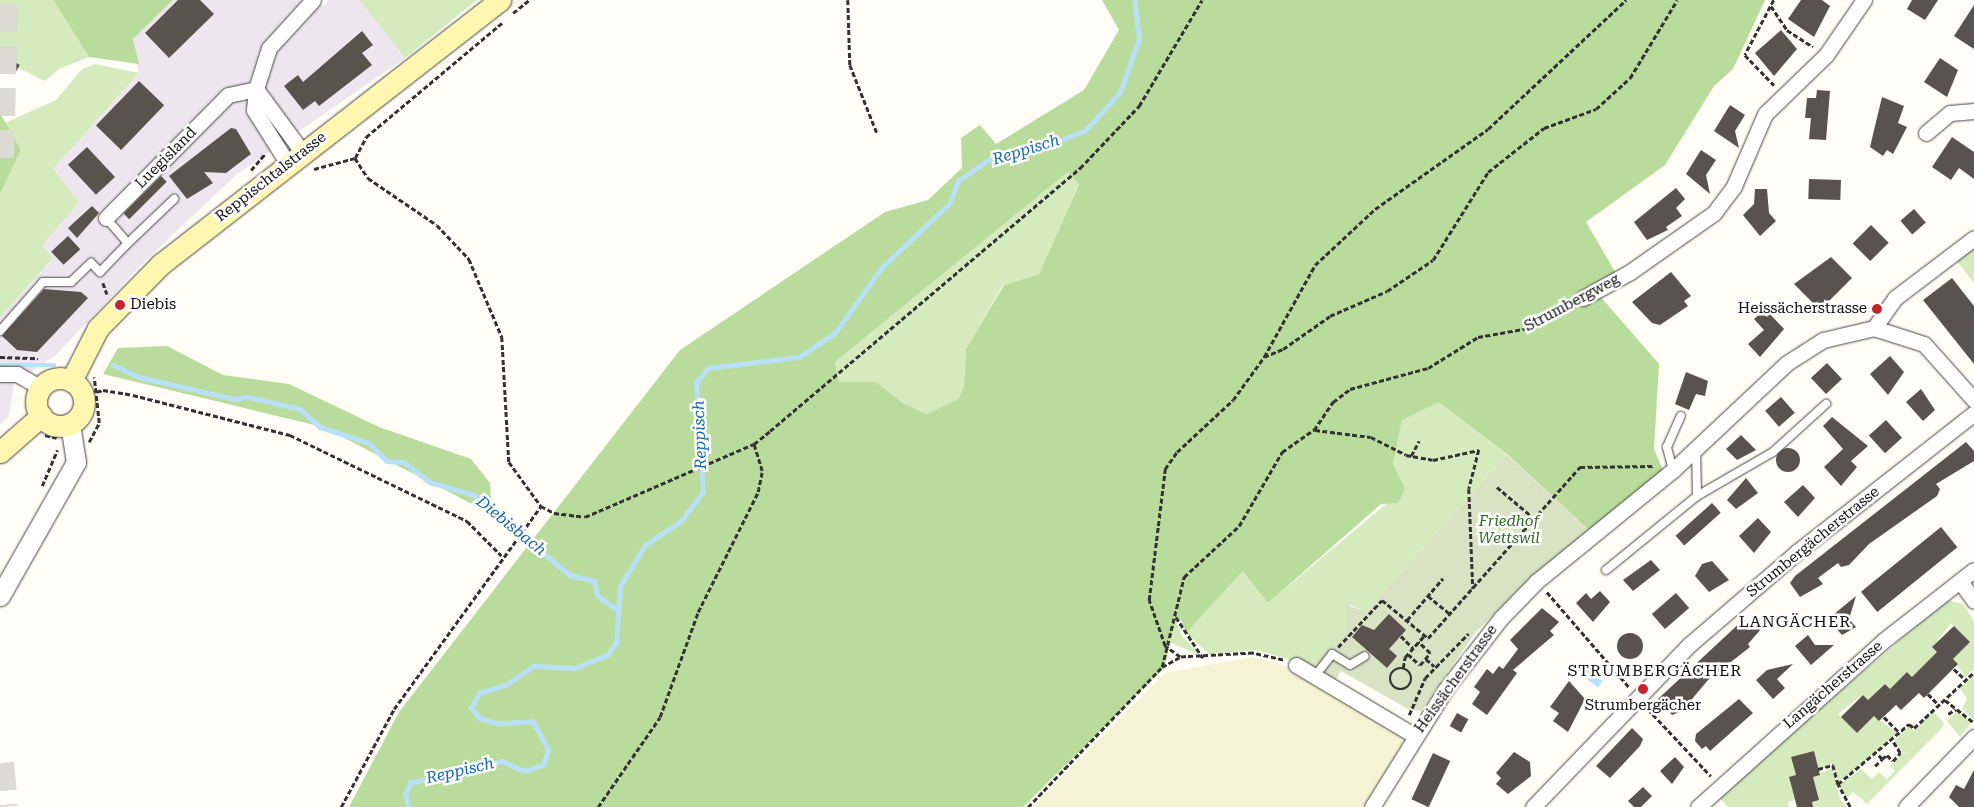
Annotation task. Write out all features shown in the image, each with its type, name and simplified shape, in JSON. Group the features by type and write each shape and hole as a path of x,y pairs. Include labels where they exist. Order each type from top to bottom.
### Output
{"main road":[{"name":"Reppischtalstrasse","path":"70,423 82,408 86,347 120,305 161,264 299,163 500,0"},
{"path":"70,423 52,424 41,416 36,405 41,388 58,378 83,389"},
{"path":"0,452 41,416"}],"street":[{"path":"299,163 254,110 256,89 269,48 313,0"},
{"name":"Strumbergweg","path":"1584,298 1637,268 1714,213 1734,186 1765,114 1826,55 1864,0"},
{"path":"256,89 299,163"},
{"name":"Luegisland","path":"106,218 228,95 256,89"},
{"path":"1926,133 1950,113 1974,111"},
{"path":"1974,238 1895,298 1874,328 1924,344 1974,400"},
{"name":"Heissächerstrasse","path":"1372,807 1409,732 1478,644 1519,598 1673,470 1787,363 1824,340 1874,328"},
{"path":"0,374 18,374 41,388"},
{"name":"Strumbergächerstrasse","path":"1533,807 1689,645 1797,552 1974,414"},
{"path":"0,596 76,462 77,444 70,423"},
{"name":"Langächerstrasse","path":"1698,807 1883,641 1974,570"},
{"path":"1960,581 1974,601"},
{"path":"1296,665 1409,732"},
{"path":"1906,807 1974,737"}],"lane":[{"path":"0,330 43,282 71,282 91,263 100,272 174,200"},
{"name":"Luegisland","path":"106,218 128,243"},
{"path":"1606,570 1697,496 1773,452 1826,404"},
{"path":"1673,470 1667,447 1681,416"},
{"path":"1696,448 1697,496"},
{"path":"1315,676 1332,654 1350,665 1365,656"}],"path":[{"path":"355,158 366,137 529,0"},
{"path":"848,0 850,65 877,133"},
{"path":"355,158 368,178 453,240 482,283 502,337 507,367 509,462 541,506 554,513 585,517 714,459 754,444 1080,168 1139,106 1202,0"},
{"path":"1180,657 1165,646 1150,600 1161,528 1163,474 1177,452 1233,400 1264,357 1315,265 1375,209 1488,129 1626,0"},
{"path":"1264,357 1283,349 1330,316 1387,291 1433,260 1488,172 1544,128 1596,109 1630,78 1676,0"},
{"path":"1774,0 1745,55 1779,90"},
{"path":"1771,6 1787,30 1820,52"},
{"path":"299,163 355,158"},
{"name":"Strumbergweg","path":"1162,667 1165,646 1176,617 1184,577 1239,526 1282,452 1314,430 1333,402 1350,389 1428,368 1478,337 1529,328 1584,298"},
{"path":"0,357 38,358"},
{"path":"83,389 95,372"},
{"path":"83,389 180,406 290,435 467,521 502,556"},
{"path":"83,389 99,423 92,442"},
{"path":"1314,430 1371,437 1411,456 1438,461 1477,448 1481,452 1468,489 1473,589"},
{"path":"1411,456 1419,441"},
{"path":"598,807 660,717 691,629 758,492 762,471 754,444"},
{"path":"38,493 57,450"},
{"path":"1332,654 1382,600 1428,638 1556,498 1580,467 1642,466"},
{"path":"1497,487 1536,520"},
{"path":"341,807 394,709 502,556 541,506"},
{"path":"1407,620 1443,578"},
{"path":"1545,590 1627,686"},
{"path":"1428,596 1450,614"},
{"path":"1176,617 1203,658"},
{"path":"1409,732 1434,666 1474,630"},
{"path":"1403,668 1408,654 1424,635"},
{"path":"1401,636 1413,648"},
{"path":"1408,654 1420,665 1430,653 1418,642"},
{"path":"1028,807 1162,667 1180,657 1203,658 1253,653 1296,665"},
{"path":"1425,659 1434,666"},
{"path":"1403,668 1411,673 1412,683 1399,690 1390,679 1394,670 1403,668"},
{"path":"1954,669 1966,680"},
{"path":"1878,755 1909,724 1914,728 1974,672"},
{"path":"1928,694 1938,704"},
{"path":"1945,700 1974,723"},
{"path":"1647,707 1714,779"},
{"path":"1948,714 1956,710"},
{"path":"1884,717 1900,733"},
{"path":"1875,766 1887,755 1892,761 1900,753 1892,740"},
{"path":"1838,784 1875,752 1882,759"},
{"path":"1818,770 1833,766 1838,784 1850,807"}],"shaded area":[{"path":"173,0 316,0 323,6 329,0 359,0 405,58 236,175 144,262 56,355 14,383 9,415 0,425 0,318 53,259 42,245 53,169 139,73 133,39"},
{"path":"1253,657 1292,668 1402,735 1403,743 1366,807 1032,807 1165,673"}],"green space":[{"path":"0,0 53,0 89,57 59,69 45,81 0,59"},
{"path":"53,0 173,0 133,39 139,64 89,57"},
{"path":"359,0 477,0 405,58"},
{"path":"1102,0 1765,0 1733,69 1714,86 1665,165 1586,222 1617,275 1599,295 1659,364 1654,449 1663,470 1590,531 1508,455 1439,402 1402,420 1393,464 1405,489 1398,503 1381,504 1268,603 1243,571 1186,633 1181,620 1176,620 1164,668 1023,807 349,807 399,712 680,350 885,212 928,200 962,168 961,138 980,125 996,144 1084,90 1119,30","holes":["1068,172 1079,184 1039,274 1004,285 966,349 964,386 958,399 927,414 903,403 876,382 839,382 835,362"]},
{"path":"95,64 139,73 53,169 79,202 42,245 53,258 0,318 0,194 21,150 5,123 56,100 82,69"},
{"path":"0,113 21,150 0,194"},
{"path":"1068,172 1079,183 1039,274 1003,285 966,349 964,386 958,399 928,414 903,403 876,382 839,382 835,362"},
{"path":"1974,244 1974,283 1955,259"},
{"path":"167,346 223,375 289,384 379,427 471,459 490,483 491,502 474,505 323,427 103,374 118,348"},
{"path":"1439,401 1507,455 1366,611 1350,605 1346,634 1326,656 1311,666 1256,650 1209,654 1186,633 1244,570 1268,603 1404,489 1393,464 1402,420"},
{"name":"Friedhof Wettswil","path":"1507,455 1590,531 1521,587 1475,633 1421,711 1408,709 1341,671 1335,681 1311,666 1346,634 1346,605 1366,611"},
{"path":"1947,600 1963,604 1974,621 1974,669 1965,677 1953,659 1970,642 1951,623 1933,647 1937,652 1912,677 1907,672 1890,689 1885,684 1868,700 1862,695 1838,714 1857,733 1874,716 1897,733 1855,770 1838,782 1834,764 1818,768 1791,757 1796,775 1789,777 1795,800 1788,802 1789,807 1728,807 1718,796"},
{"path":"1176,620 1182,636 1200,655 1169,642"},
{"path":"1974,674 1973,720 1962,708 1967,699 1960,688"},
{"path":"1958,710 1971,723 1960,737 1947,721"},
{"path":"1933,711 1944,723 1941,729 1867,804 1853,792 1847,798 1839,785 1861,769 1872,779 1879,772 1887,779 1895,771 1890,766 1903,753 1894,741 1909,726 1914,731"},
{"path":"1832,768 1840,799 1847,807 1813,807 1812,802 1819,800 1813,777"}],"water":[{"path":"1585,668 1603,681 1598,687 1580,674"}],"building":[{"path":"178,0 200,0 214,14 169,58 145,33"},
{"path":"1801,0 1822,0 1830,6 1814,37 1788,19"},
{"path":"1912,0 1938,0 1925,20 1907,9"},
{"path":"1974,5 1974,49 1954,36"},
{"path":"1781,30 1797,49 1774,76 1755,53"},
{"path":"362,31 373,45 362,53 372,65 319,106 315,101 303,110 284,86 298,75 303,82"},
{"path":"6,57 20,65 14,75 1,67"},
{"path":"1940,58 1958,70 1947,97 1924,82"},
{"path":"139,81 164,105 121,150 96,126"},
{"path":"1817,90 1830,91 1826,140 1809,139 1811,118 1805,118 1807,98 1816,98"},
{"path":"1882,97 1904,106 1898,123 1907,127 1893,154 1887,150 1883,156 1870,147"},
{"path":"1730,105 1745,115 1735,131 1739,148 1714,131"},
{"path":"231,128 236,129 251,154 226,173 204,172 213,183 187,199 169,176"},
{"path":"1952,137 1974,152 1974,179 1959,168 1951,180 1932,167"},
{"path":"87,147 115,177 96,195 68,165"},
{"path":"1701,150 1716,160 1706,175 1710,194 1686,174"},
{"path":"161,176 167,182 129,219 124,213"},
{"path":"1809,179 1841,180 1840,200 1808,199"},
{"path":"1676,188 1685,199 1676,208 1682,216 1666,227 1668,230 1647,240 1634,222"},
{"path":"1755,189 1767,189 1769,213 1776,221 1760,236 1743,215 1754,204"},
{"path":"92,206 99,213 77,238 68,228"},
{"path":"1914,209 1926,223 1912,234 1900,221"},
{"path":"1871,225 1889,243 1870,261 1853,243"},
{"path":"68,236 80,249 63,265 51,252"},
{"path":"1831,257 1852,278 1820,310 1794,284"},
{"path":"1671,272 1691,296 1684,301 1688,306 1660,325 1652,323 1632,302"},
{"path":"1952,278 1974,306 1974,364 1923,300"},
{"path":"44,289 81,292 88,298 37,352 17,350 2,336"},
{"path":"1765,309 1784,329 1760,357 1748,344 1764,330 1754,319"},
{"path":"1890,356 1904,372 1888,395 1870,374"},
{"path":"1827,363 1842,379 1826,394 1811,378"},
{"path":"1686,372 1708,381 1705,396 1696,394 1689,410 1675,404"},
{"path":"1921,389 1935,410 1923,421 1906,402"},
{"path":"1781,397 1795,413 1779,427 1765,411"},
{"path":"1832,417 1868,446 1851,461 1857,467 1841,486 1824,467 1843,449 1823,426"},
{"path":"1886,420 1902,438 1885,453 1869,435"},
{"path":"1741,435 1756,450 1737,460 1726,449"},
{"path":"1966,442 1974,451 1974,461 1936,484 1940,489 1937,496 1869,544 1849,565 1841,567 1838,563 1818,578 1823,584 1800,597 1790,583 1795,576"},
{"path":"1788,448 1793,449 1799,455 1799,465 1793,471 1788,472 1783,471 1777,465 1776,460 1777,455 1783,449"},
{"path":"1746,478 1758,493 1736,509 1727,500"},
{"path":"1803,485 1815,498 1798,517 1784,502"},
{"path":"1712,503 1721,513 1684,545 1676,536"},
{"path":"1758,518 1771,532 1754,553 1739,536"},
{"path":"1941,527 1957,547 1877,612 1861,592"},
{"path":"1651,560 1660,570 1633,591 1623,580"},
{"path":"1712,561 1729,580 1709,592 1695,576 1702,564"},
{"path":"1600,591 1610,602 1593,622 1576,603 1586,593 1591,599"},
{"path":"1676,593 1689,608 1665,629 1652,614"},
{"path":"1856,596 1849,619 1856,627 1842,635 1828,619"},
{"path":"1542,608 1559,622 1550,631 1554,635 1513,670 1517,673 1487,715 1472,704 1480,692 1474,687 1487,669 1493,674 1499,666 1503,669 1518,649 1510,640"},
{"path":"1389,614 1406,630 1389,649 1397,656 1387,668 1352,637 1362,625 1374,630"},
{"path":"1744,619 1749,625 1755,620 1762,628 1748,644 1750,647 1708,680 1682,711 1672,715 1658,699"},
{"path":"1954,626 1970,642 1953,659 1958,664 1924,698 1919,693 1901,710 1896,705 1879,721 1874,716 1857,733 1841,717 1863,695 1868,700 1885,684 1890,689 1907,672 1912,677 1937,652 1932,647"},
{"path":"1630,633 1639,637 1643,646 1639,655 1630,659 1621,655 1617,646 1621,637"},
{"path":"1808,635 1815,645 1834,645 1811,665 1795,646"},
{"path":"1793,664 1777,679 1785,688 1773,699 1756,680 1767,670"},
{"path":"1569,681 1585,699 1568,732 1553,721 1559,713 1550,707"},
{"path":"1739,699 1753,713 1710,751 1706,746 1702,749 1695,741 1696,734"},
{"path":"1457,713 1468,719 1461,732 1450,726"},
{"path":"1632,728 1643,739 1640,746 1610,778 1596,766"},
{"path":"1814,751 1820,775 1813,777 1819,800 1812,802 1813,807 1797,807 1789,777 1796,775 1791,757"},
{"path":"1514,752 1530,762 1531,776 1508,794 1496,784 1501,778 1496,773"},
{"path":"1433,753 1450,761 1429,807 1411,799"},
{"path":"1675,757 1684,767 1672,784 1660,771"},
{"path":"1974,770 1974,807 1959,807 1949,797 1956,785 1964,789"},
{"path":"1643,787 1652,796 1641,807 1634,807 1628,801"}],"waterway":[{"name":"Reppisch","path":"409,807 405,795 410,783 502,761 524,771 543,765 548,750 533,722 499,724 480,719 471,708 479,693 506,685 533,666 575,668 607,655 616,643 620,586 645,545 681,521 703,492 696,383 708,368 799,357 835,333 882,267 949,204 958,181 994,156 1041,148 1086,130 1120,92 1139,39 1134,0"},
{"name":"Diebisbach","path":"0,365 54,365"},
{"name":"Diebisbach","path":"113,365 139,377 234,399 249,397 300,409 320,427 369,443 387,461 404,462 430,482 474,495 570,575 594,581 598,596 619,611"}],"tunnel":[{"path":"0,158 4,0"},
{"path":"0,763 4,807"}],"place":[{"name":"Diebis","path":"120,305"},
{"name":"Heissächerstrasse","path":"1877,309"},
{"name":"Strumbergächer","path":"1643,689"}],"district":[{"name":"LANGÄCHER","path":"1795,622"},
{"name":"STRUMBERGÄCHER","path":"1655,671"}]}
